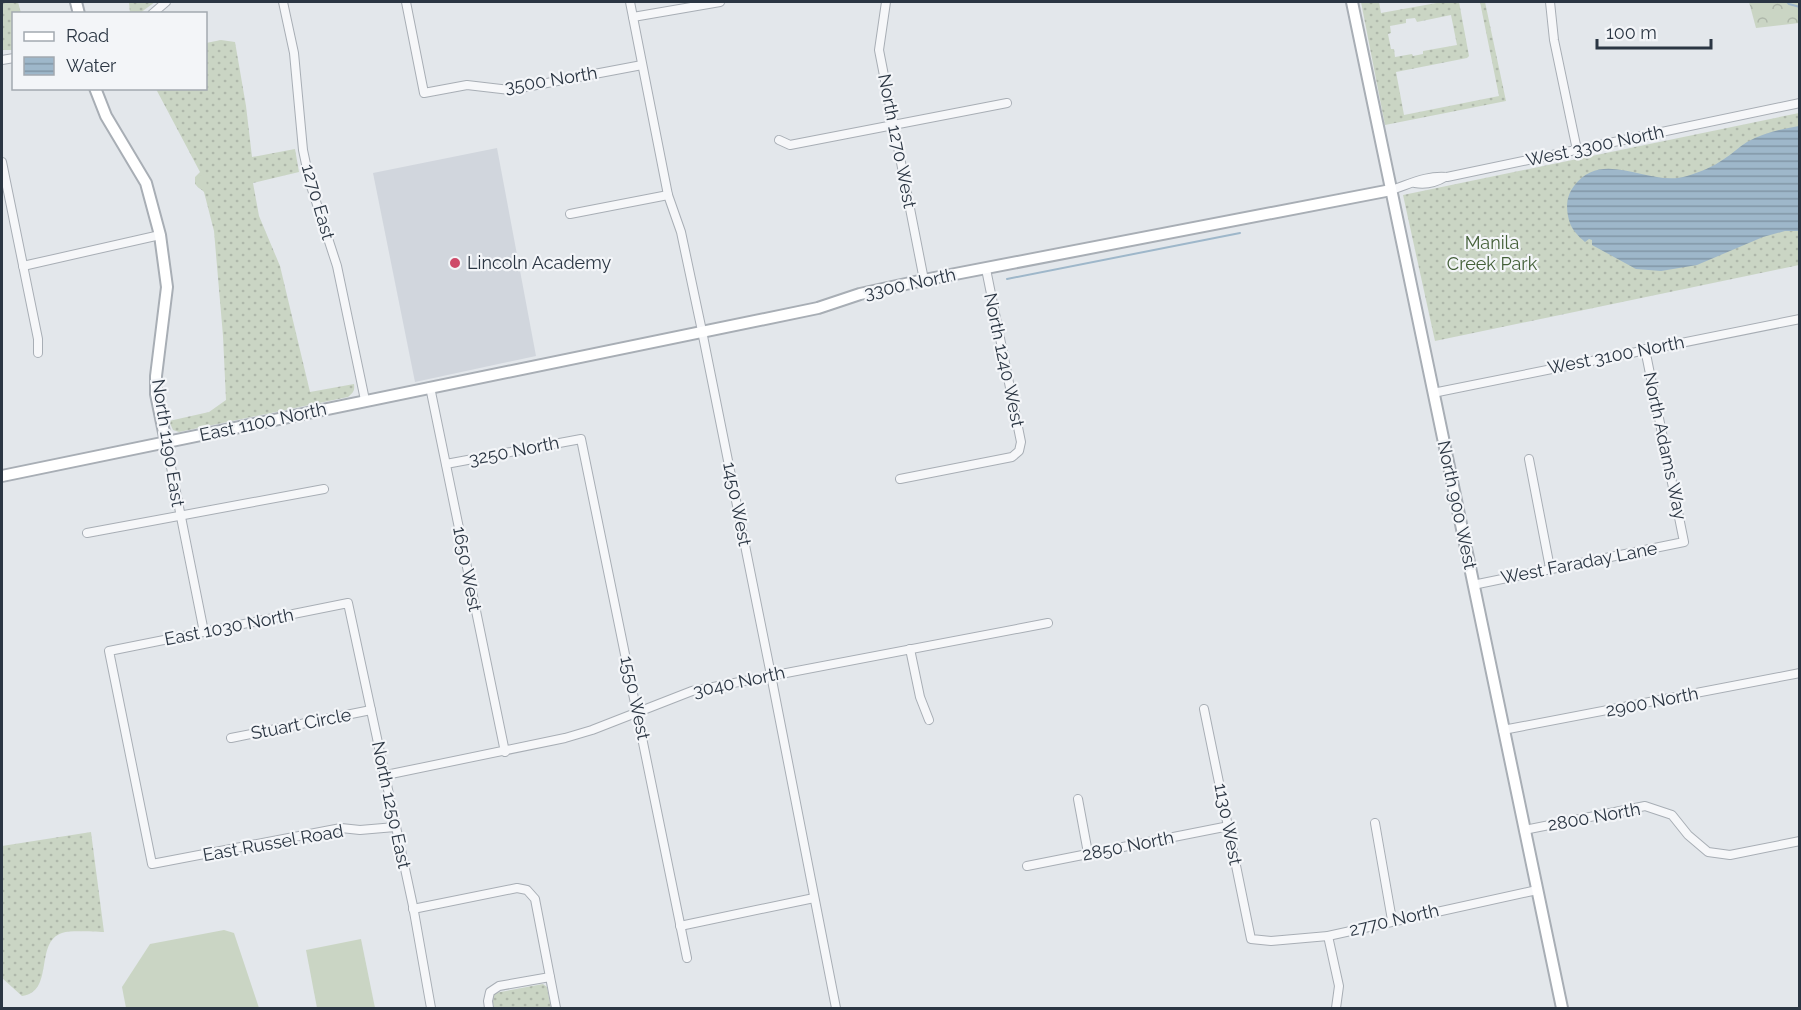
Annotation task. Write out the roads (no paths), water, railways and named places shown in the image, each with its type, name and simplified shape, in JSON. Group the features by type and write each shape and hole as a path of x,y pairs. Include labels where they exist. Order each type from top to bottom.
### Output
{"street":[{"path":"154,12 166,2"},
{"name":"1270 East","path":"283,2 294,53 303,150 310,183 337,266 365,400"},
{"name":"3500 North","path":"406,2 424,93 467,85 510,90 642,65"},
{"name":"1450 West","path":"630,2 668,195 681,232 702,331 836,1008"},
{"path":"633,17 720,2"},
{"name":"North 1270 West","path":"886,2 879,50 924,280"},
{"name":"North 900 West","path":"1352,2 1562,1008"},
{"path":"1550,2 1554,40 1577,150"},
{"name":"North 1190 East","path":"96,90 106,116 146,183 152,197 160,235 167,287 166,310 156,376 156,394 204,632"},
{"path":"779,140 790,145 1007,103"},
{"name":"West 3300 North","path":"1391,190 1424,178 1446,177 1800,104"},
{"path":"2,162 38,339 38,353"},
{"name":"3300 North","path":"425,388 818,308 860,294 924,280 1391,190"},
{"path":"570,214 668,195"},
{"path":"23,266 160,235"},
{"name":"North 1240 West","path":"900,479 1012,457 1019,451 1021,442 986,269"},
{"name":"West 3100 North","path":"1433,393 1800,319"},
{"name":"North Adams Way","path":"1645,349 1684,542"},
{"name":"East 1100 North","path":"2,476 425,388"},
{"name":"1650 West","path":"425,388 446,464 505,752"},
{"name":"3250 North","path":"446,464 581,439"},
{"name":"1550 West","path":"581,439 687,958"},
{"path":"1529,459 1550,568"},
{"path":"87,533 324,489"},
{"name":"West Faraday Lane","path":"1473,585 1684,542"},
{"name":"East 1030 North","path":"152,864 109,651 348,603"},
{"name":"North 1250 East","path":"348,603 386,775 431,1008"},
{"name":"3040 North","path":"386,775 565,738 692,691 1048,623"},
{"path":"910,649 920,697 929,720"},
{"name":"2900 North","path":"1503,730 1800,673"},
{"name":"1130 West","path":"1204,709 1251,939"},
{"name":"Stuart Circle","path":"231,738 371,710"},
{"path":"1078,799 1088,853"},
{"name":"2800 North","path":"1524,830 1645,806 1672,815 1688,835 1708,852 1730,855 1800,841"},
{"path":"1374,823 1392,920"},
{"name":"East Russel Road","path":"152,864 341,828 360,830 395,826"},
{"name":"2850 North","path":"1027,866 1229,826"},
{"path":"413,909 517,888 527,890 535,899 556,1008"},
{"name":"2770 North","path":"1251,939 1271,941 1328,936 1392,920 1537,890"},
{"path":"680,926 814,898"},
{"path":"1328,936 1339,986 1336,1008"},
{"path":"489,1008 490,992 499,986 550,978"}],"water":[{"path":"1799,126 1799,231 1785,231 1763,237 1697,265 1661,271 1636,269 1592,245 1592,240 1585,242 1570,224 1567,208 1568,197 1574,186 1586,175 1599,170 1612,169 1657,177 1687,176 1715,164 1753,139"}],"waterway":[{"path":"1787,2 1800,7"},
{"path":"1007,279 1240,233"}],"place":[{"name":"Lincoln Academy","path":"455,263"}],"park label":[{"name":"Manila Creek Park","path":"1492,253"}]}
